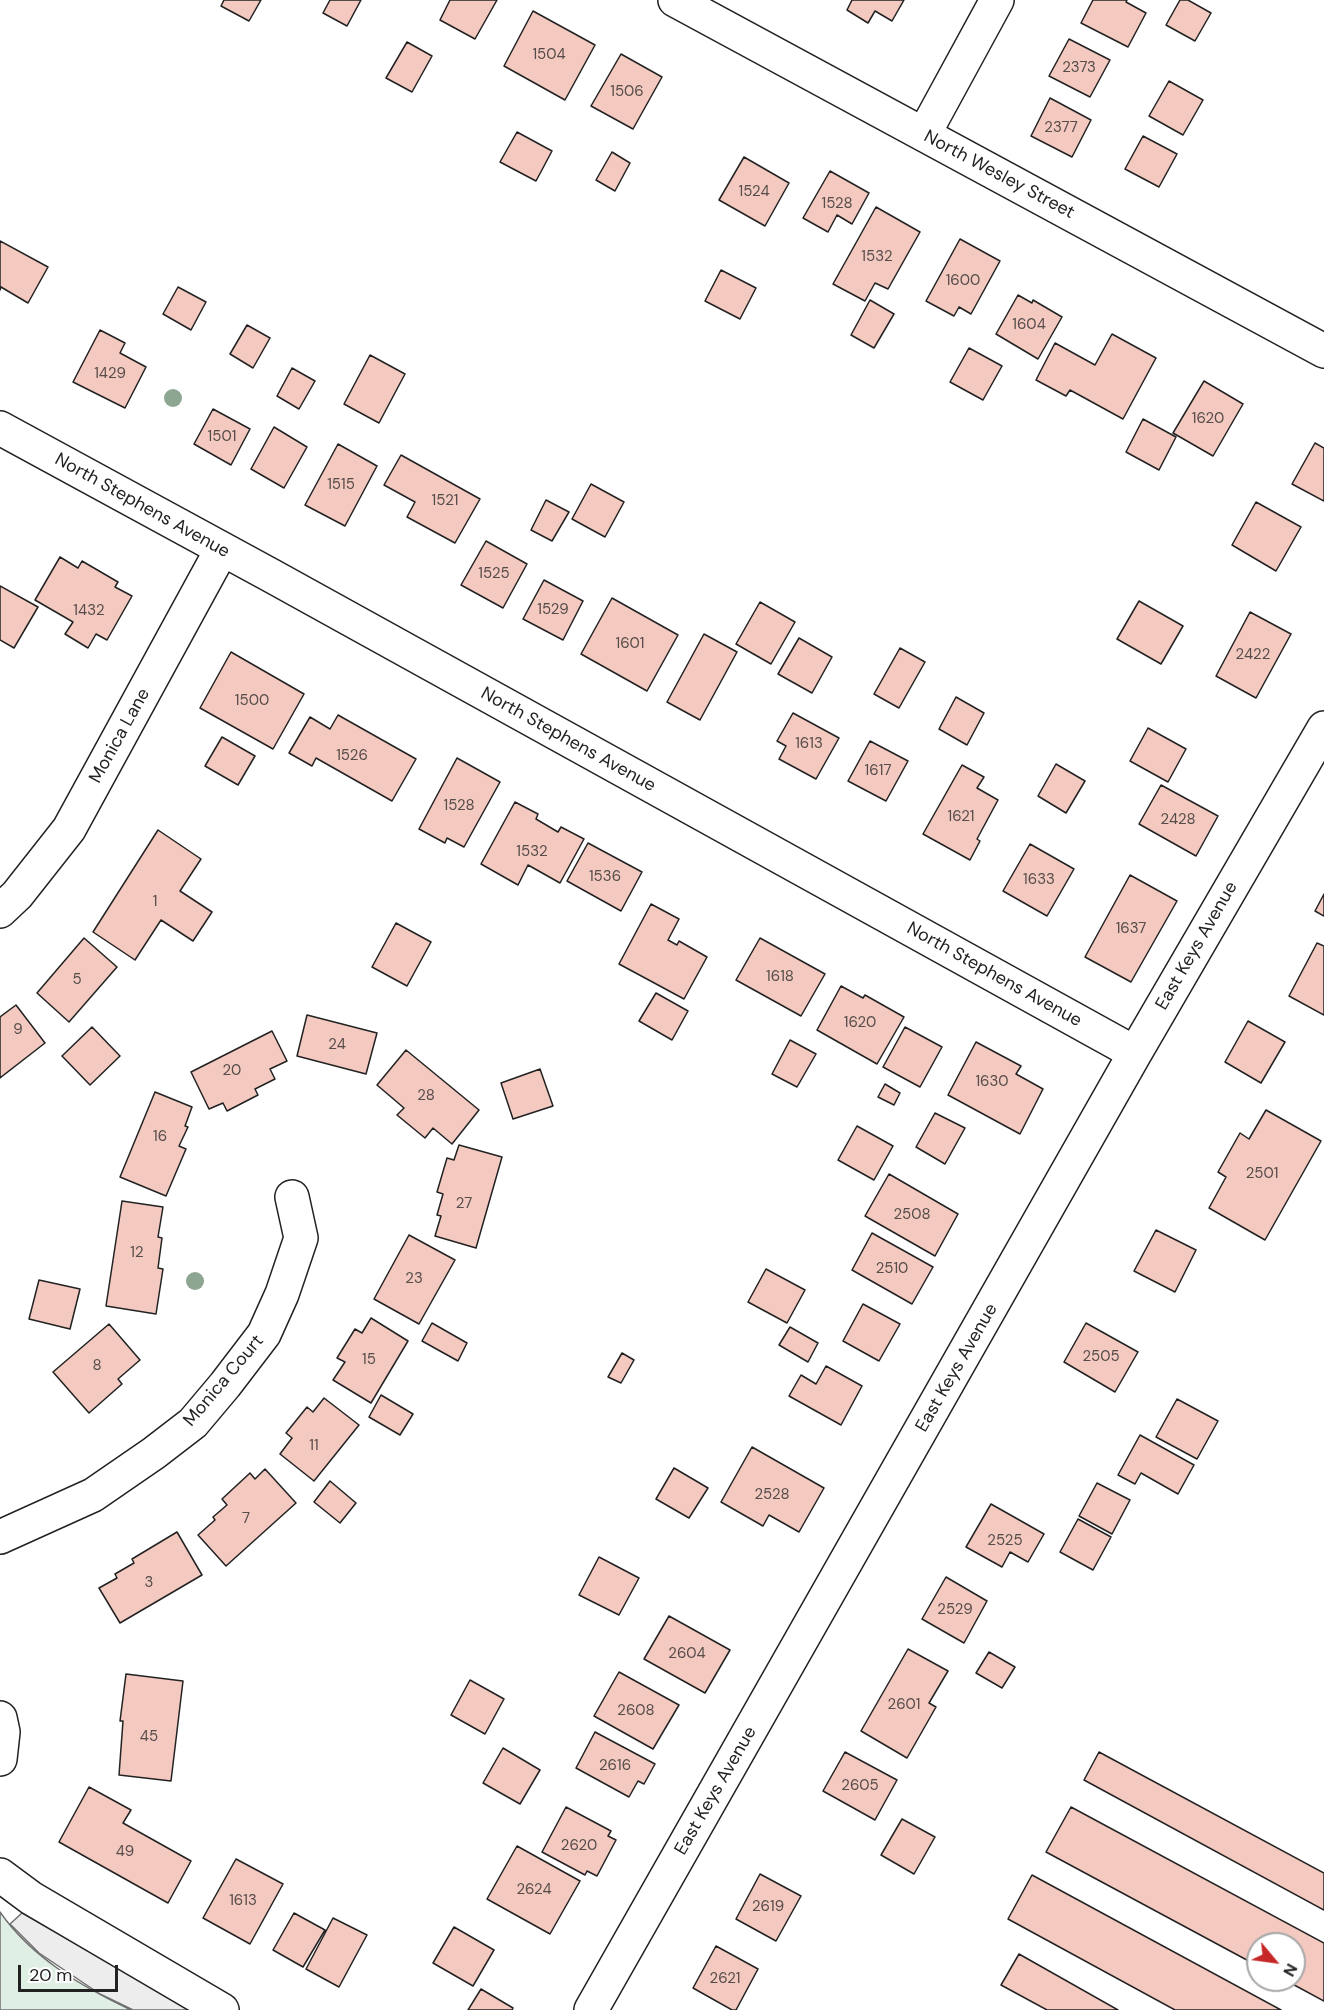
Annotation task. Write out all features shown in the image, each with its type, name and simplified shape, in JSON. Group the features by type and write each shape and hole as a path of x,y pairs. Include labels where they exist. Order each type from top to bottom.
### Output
{"street":[{"name":"North Wesley Street","path":"675,0 1324,351"},
{"path":"924,134 997,0"},
{"name":"North Stephens Avenue","path":"0,429 1135,1053"},
{"name":"Monica Lane","path":"0,911 17,895 69,829 222,549"},
{"name":"East Keys Avenue","path":"591,2010 1135,1053 1324,728"},
{"name":"Monica Court","path":"0,1537 93,1495 193,1423 264,1334 282,1294 301,1238 292,1197"},
{"path":"0,1718 3,1732 0,1759"},
{"path":"0,1875 31,1898 222,2010"}],"green space":[{"path":"0,1912 42,1957 76,1981 131,2010 0,2010"}],"shaded area":[{"path":"22,1913 192,2010 133,2010 100,1994 39,1953 10,1924"}],"building":[{"path":"224,0 261,0 249,21 221,6"},
{"path":"330,0 361,0 347,26 323,13"},
{"path":"450,0 497,0 475,39 440,20"},
{"path":"852,0 904,0 892,21 875,11 868,23 847,10"},
{"path":"1093,0 1127,0 1126,2 1146,13 1128,47 1081,23"},
{"path":"1180,0 1188,0 1211,13 1195,41 1166,25"},
{"path":"533,11 595,45 565,100 504,66"},
{"path":"1069,39 1110,60 1090,97 1049,76"},
{"path":"407,42 432,56 412,92 386,78"},
{"path":"621,54 662,77 633,129 591,106"},
{"path":"1169,81 1203,100 1183,135 1149,116"},
{"path":"1050,98 1091,120 1072,157 1031,136"},
{"path":"517,132 552,151 536,181 500,162"},
{"path":"1143,136 1177,154 1159,187 1125,169"},
{"path":"612,152 630,163 615,191 596,180"},
{"path":"744,157 789,183 765,226 719,200"},
{"path":"830,171 869,193 852,224 837,215 828,232 803,218"},
{"path":"876,207 920,232 888,289 875,283 865,301 833,284"},
{"path":"960,239 1000,261 971,314 959,307 954,316 926,301"},
{"path":"0,241 48,267 28,303 1,287 0,290"},
{"path":"721,270 756,288 740,319 705,301"},
{"path":"178,287 206,302 191,330 163,314"},
{"path":"1018,295 1032,303 1033,300 1062,317 1038,359 996,334"},
{"path":"870,300 894,314 874,348 851,335"},
{"path":"247,325 270,338 253,368 230,354"},
{"path":"100,330 125,343 120,353 146,367 125,408 73,382"},
{"path":"1112,334 1156,358 1123,419 1070,390 1066,396 1036,380 1055,343 1095,365"},
{"path":"969,348 1002,366 983,400 950,382"},
{"path":"370,355 405,374 379,423 344,404"},
{"path":"292,368 315,381 299,409 277,396"},
{"path":"1204,381 1243,404 1213,456 1173,433"},
{"path":"213,409 250,429 231,465 194,444"},
{"path":"1143,419 1176,437 1159,470 1126,452"},
{"path":"274,427 307,447 284,488 251,469"},
{"path":"1315,443 1324,448 1324,501 1292,484"},
{"path":"338,444 377,466 345,526 305,505"},
{"path":"401,455 480,499 455,543 407,517 415,502 384,485"},
{"path":"591,484 624,502 605,537 572,519"},
{"path":"546,500 569,512 552,541 531,530"},
{"path":"1256,502 1301,527 1276,571 1232,545"},
{"path":"486,541 527,564 503,608 461,585"},
{"path":"60,557 78,568 82,561 118,582 115,587 132,596 107,640 96,634 88,648 65,634 73,622 35,600"},
{"path":"544,580 583,601 563,640 523,619"},
{"path":"0,586 38,607 14,648 0,640"},
{"path":"612,598 678,635 647,691 581,654"},
{"path":"1139,601 1183,626 1161,664 1117,639"},
{"path":"760,602 795,622 771,664 736,644"},
{"path":"1250,612 1291,634 1256,698 1216,676"},
{"path":"704,634 737,652 700,720 667,702"},
{"path":"799,638 832,657 812,693 778,674"},
{"path":"900,648 925,662 899,708 874,694"},
{"path":"231,652 304,694 273,749 200,708"},
{"path":"956,697 984,713 967,745 939,729"},
{"path":"793,713 839,738 816,779 779,759 786,746 777,741"},
{"path":"338,715 416,759 392,801 316,758 312,766 289,753 310,717 330,729"},
{"path":"1148,728 1186,749 1168,782 1130,761"},
{"path":"222,737 255,756 238,785 205,766"},
{"path":"870,741 908,761 886,801 848,781"},
{"path":"457,758 500,782 464,847 447,838 445,843 419,829"},
{"path":"1056,764 1085,781 1066,813 1038,796"},
{"path":"962,765 984,777 977,788 998,800 977,839 980,841 970,860 923,834"},
{"path":"1161,785 1218,816 1196,856 1139,824"},
{"path":"515,802 538,814 536,819 558,832 561,827 584,839 560,883 528,865 518,885 481,864"},
{"path":"158,830 201,859 180,891 212,912 193,941 161,920 135,960 93,932"},
{"path":"588,843 642,872 621,911 567,881"},
{"path":"1030,844 1074,869 1047,916 1003,891"},
{"path":"1130,875 1177,901 1131,982 1085,957"},
{"path":"1324,894 1324,916 1315,911"},
{"path":"651,904 679,919 668,940 677,945 679,941 707,957 684,999 619,964"},
{"path":"396,923 431,942 407,986 372,967"},
{"path":"84,938 117,967 69,1022 37,993"},
{"path":"760,938 825,974 801,1016 736,980"},
{"path":"1317,943 1324,946 1324,1015 1289,996"},
{"path":"841,986 863,998 865,995 904,1017 877,1064 817,1030"},
{"path":"656,993 688,1011 672,1040 639,1021"},
{"path":"16,1005 45,1043 0,1078 0,1017"},
{"path":"307,1015 377,1033 366,1074 297,1056"},
{"path":"1248,1021 1285,1042 1261,1083 1225,1062"},
{"path":"92,1027 120,1056 90,1085 62,1056"},
{"path":"905,1027 942,1047 920,1087 883,1067"},
{"path":"272,1031 287,1061 270,1069 275,1079 255,1089 258,1095 227,1111 223,1103 209,1109 191,1072"},
{"path":"790,1040 816,1054 797,1087 772,1074"},
{"path":"976,1042 1021,1066 1016,1074 1043,1089 1020,1134 948,1095"},
{"path":"406,1050 479,1110 452,1144 433,1128 425,1138 397,1115 404,1108 377,1085"},
{"path":"540,1069 553,1106 513,1119 501,1083"},
{"path":"885,1084 900,1093 894,1105 878,1097"},
{"path":"155,1092 192,1107 185,1126 188,1127 179,1146 186,1149 166,1196 120,1177"},
{"path":"1266,1110 1321,1141 1265,1240 1209,1208 1226,1177 1218,1172 1240,1133 1249,1139"},
{"path":"935,1113 965,1128 945,1164 916,1147"},
{"path":"857,1126 893,1146 874,1180 838,1160"},
{"path":"459,1145 502,1157 476,1248 435,1236 441,1216 437,1215 443,1194 437,1192 447,1158 454,1160"},
{"path":"889,1174 958,1214 935,1256 865,1216"},
{"path":"122,1201 163,1207 158,1237 162,1238 158,1268 163,1269 156,1314 106,1306"},
{"path":"1156,1230 1196,1250 1175,1292 1134,1271"},
{"path":"872,1233 933,1267 912,1304 852,1270"},
{"path":"409,1235 455,1260 419,1324 374,1299"},
{"path":"766,1269 805,1290 787,1323 748,1302"},
{"path":"39,1280 80,1289 70,1329 29,1319"},
{"path":"863,1304 900,1324 879,1361 843,1341"},
{"path":"371,1318 408,1341 371,1403 333,1380 345,1362 337,1358 355,1329 362,1333"},
{"path":"432,1323 467,1343 458,1361 422,1341"},
{"path":"1086,1323 1138,1352 1115,1392 1064,1362"},
{"path":"109,1324 140,1360 118,1379 122,1384 89,1413 53,1372"},
{"path":"790,1327 818,1343 808,1362 779,1345"},
{"path":"622,1353 634,1360 621,1383 608,1377"},
{"path":"826,1366 862,1386 841,1425 789,1396 801,1375 816,1384"},
{"path":"381,1395 413,1414 400,1435 369,1417"},
{"path":"324,1398 359,1425 314,1481 280,1454 292,1438 286,1433 307,1407 313,1412"},
{"path":"1177,1399 1218,1421 1197,1459 1156,1437"},
{"path":"1140,1435 1194,1465 1178,1494 1141,1473 1135,1484 1118,1475"},
{"path":"752,1447 824,1488 799,1532 769,1515 763,1526 721,1502"},
{"path":"674,1468 708,1488 689,1518 656,1499"},
{"path":"265,1469 296,1503 226,1566 198,1535 227,1505 222,1499 250,1473 255,1479"},
{"path":"330,1481 356,1503 340,1523 314,1502"},
{"path":"1097,1483 1130,1500 1112,1534 1079,1516"},
{"path":"991,1504 1044,1534 1028,1562 1010,1552 1002,1567 966,1547"},
{"path":"1078,1519 1111,1537 1093,1570 1060,1552"},
{"path":"177,1532 202,1575 120,1623 99,1588 117,1578 115,1574 134,1563 132,1559"},
{"path":"599,1557 639,1578 619,1615 579,1595"},
{"path":"946,1577 987,1601 964,1643 922,1619"},
{"path":"669,1616 730,1650 705,1693 644,1659"},
{"path":"908,1649 948,1671 929,1703 936,1707 907,1758 861,1731"},
{"path":"989,1652 1015,1667 1002,1688 976,1673"},
{"path":"619,1672 679,1705 653,1749 594,1716"},
{"path":"126,1674 183,1681 171,1781 119,1775 123,1721 120,1721"},
{"path":"470,1680 504,1699 485,1734 451,1715"},
{"path":"595,1732 655,1764 644,1784 638,1781 629,1797 576,1768"},
{"path":"503,1748 540,1770 520,1804 483,1783"},
{"path":"845,1752 897,1780 875,1820 823,1791"},
{"path":"1099,1752 1324,1873 1324,1910 1084,1780"},
{"path":"89,1787 131,1810 123,1823 191,1861 168,1903 59,1842"},
{"path":"566,1807 611,1831 608,1836 616,1840 597,1876 587,1871 585,1875 542,1852"},
{"path":"1071,1807 1304,1932 1246,1932 1246,1960 1046,1852"},
{"path":"902,1819 935,1837 914,1874 881,1855"},
{"path":"517,1846 580,1881 550,1934 487,1899"},
{"path":"236,1859 283,1884 250,1944 203,1918"},
{"path":"760,1874 801,1896 776,1941 736,1919"},
{"path":"1032,1875 1281,2010 1175,2010 1008,1919"},
{"path":"294,1913 325,1930 303,1967 273,1950"},
{"path":"333,1918 367,1935 339,1987 306,1969"},
{"path":"454,1927 494,1950 473,1986 433,1963"},
{"path":"1306,1933 1324,1943 1324,2001 1306,1991"},
{"path":"716,1946 758,1969 736,2010 732,2010 693,1988"},
{"path":"1019,1954 1118,2010 1047,2010 1001,1985"},
{"path":"481,1989 513,2008 512,2010 468,2010"}]}
